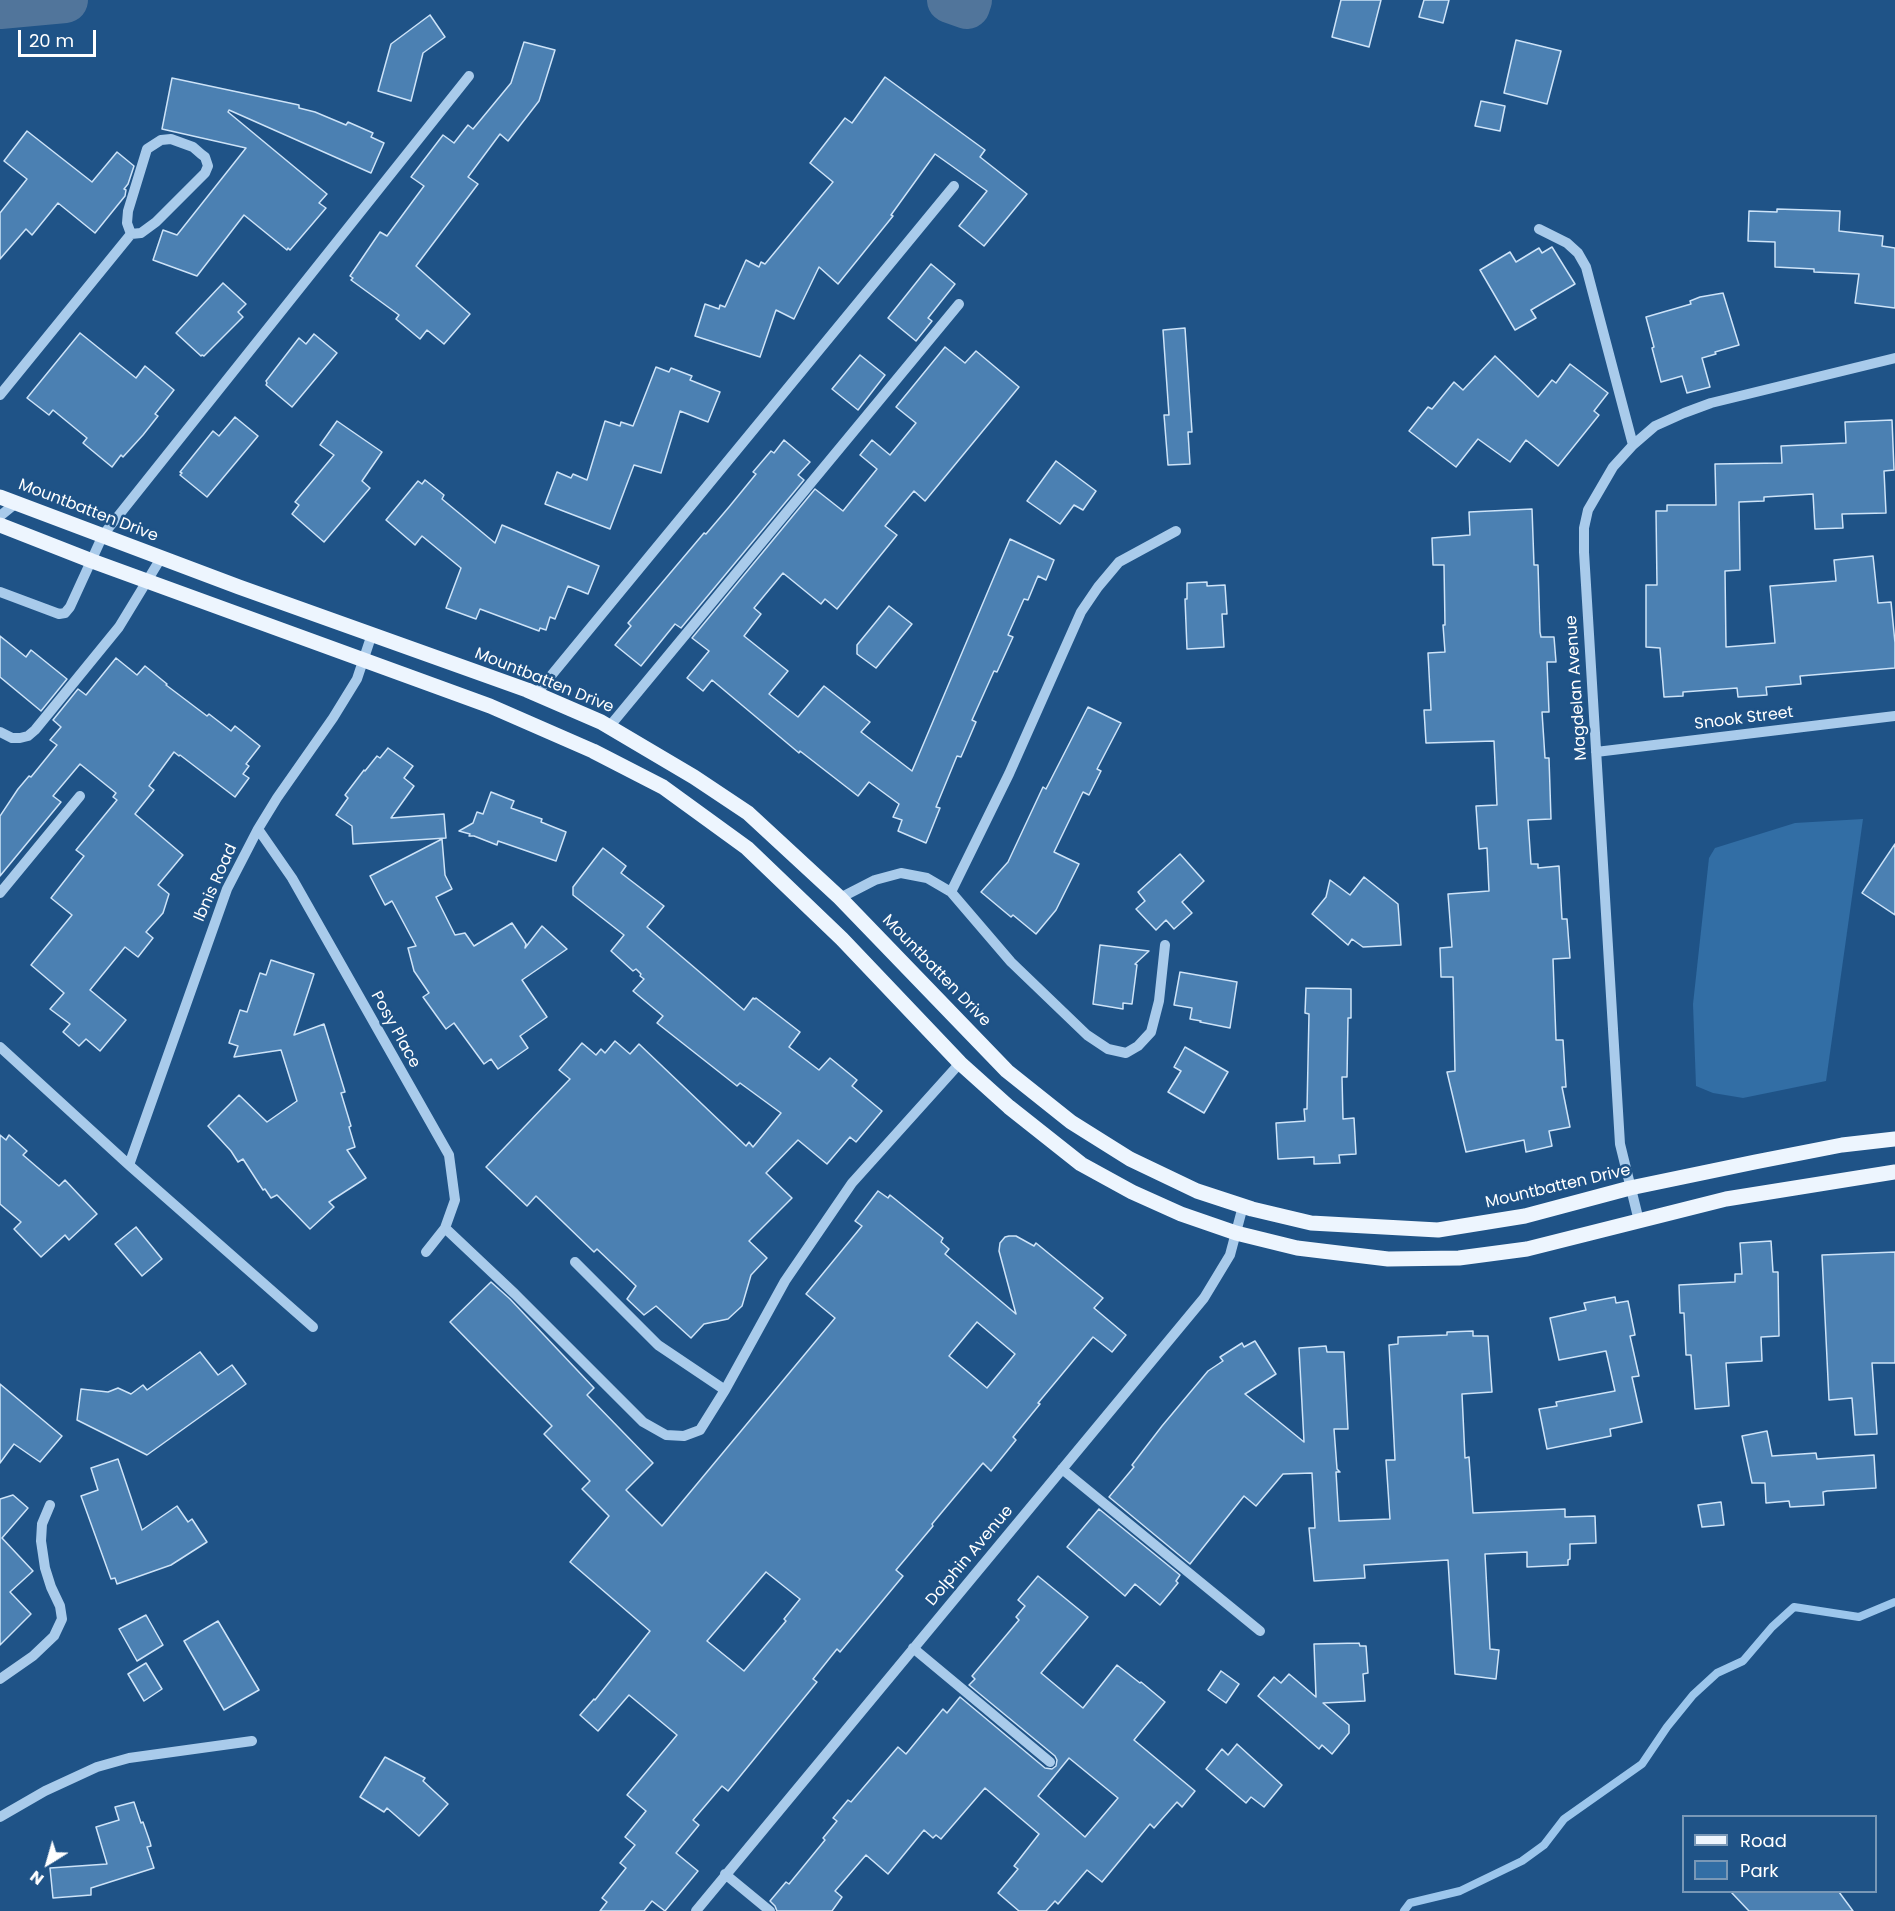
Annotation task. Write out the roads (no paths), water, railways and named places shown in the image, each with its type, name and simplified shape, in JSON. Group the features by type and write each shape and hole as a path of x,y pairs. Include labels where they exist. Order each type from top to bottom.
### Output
{"main road":[{"name":"Mountbatten Drive","path":"0,497 536,694 609,727 694,777 748,813 840,898 1007,1071 1071,1122 1130,1159 1197,1191 1243,1206 1311,1223 1438,1230 1525,1216 1630,1188 1842,1145 1895,1138"},
{"path":"0,525 92,561 489,706 593,751 663,787 747,848 842,939 960,1063 1009,1107 1081,1164 1181,1215 1236,1233 1297,1248 1377,1258 1459,1258 1527,1249 1726,1199 1895,1172"}],"street":[{"path":"0,592 62,614 70,607 103,536 470,76"},
{"path":"0,395 131,234 141,232 156,222 205,173 208,166 205,157 193,147 171,139 161,140 147,149 128,211 131,234"},
{"path":"536,694 954,186"},
{"path":"1539,229 1567,243 1578,253 1586,267 1633,445"},
{"path":"609,727 959,304"},
{"name":"Magdelan Avenue","path":"1639,1221 1620,1144 1584,528 1588,510 1613,467 1655,426 1711,403 1895,358"},
{"path":"0,516 16,503"},
{"path":"951,892 1009,774 1081,612 1098,586 1119,562 1176,531"},
{"path":"0,732 12,738 20,738 28,736 35,730 118,627 161,558"},
{"name":"Ibnis Road","path":"129,1165 226,889 277,798 333,718 357,679 372,634"},
{"name":"Snook Street","path":"1596,752 1895,716"},
{"path":"0,893 80,796"},
{"name":"Posy Place","path":"258,829 292,878 449,1155 456,1200 445,1228 426,1252"},
{"path":"840,898 875,879 901,873 927,879 951,892 1011,962 1087,1035 1108,1049 1126,1053 1138,1046 1150,1032 1159,1001 1165,945"},
{"path":"0,1047 129,1165 313,1327"},
{"path":"445,1228 644,1422 666,1435 684,1436 700,1430 725,1390 785,1281 852,1183 960,1063"},
{"name":"Dolphin Avenue","path":"696,1911 1204,1298 1230,1255 1243,1206"},
{"path":"574,1262 658,1345 725,1390"},
{"path":"1062,1469 1260,1631"},
{"path":"0,1679 33,1656 47,1643 54,1636 62,1619 60,1606 45,1568 41,1541 42,1524 50,1505"},
{"path":"914,1648 1050,1762"},
{"path":"0,1817 45,1791 97,1767 129,1758 252,1741"},
{"path":"725,1874 770,1911"}],"waterway":[{"path":"0,6 65,0"},
{"path":"950,0 967,6 969,0"},
{"path":"1404,1911 1410,1903 1460,1891 1522,1861 1544,1845 1564,1819 1642,1764 1667,1727 1693,1695 1717,1673 1743,1661 1772,1627 1794,1607 1859,1617 1895,1602"}]}
